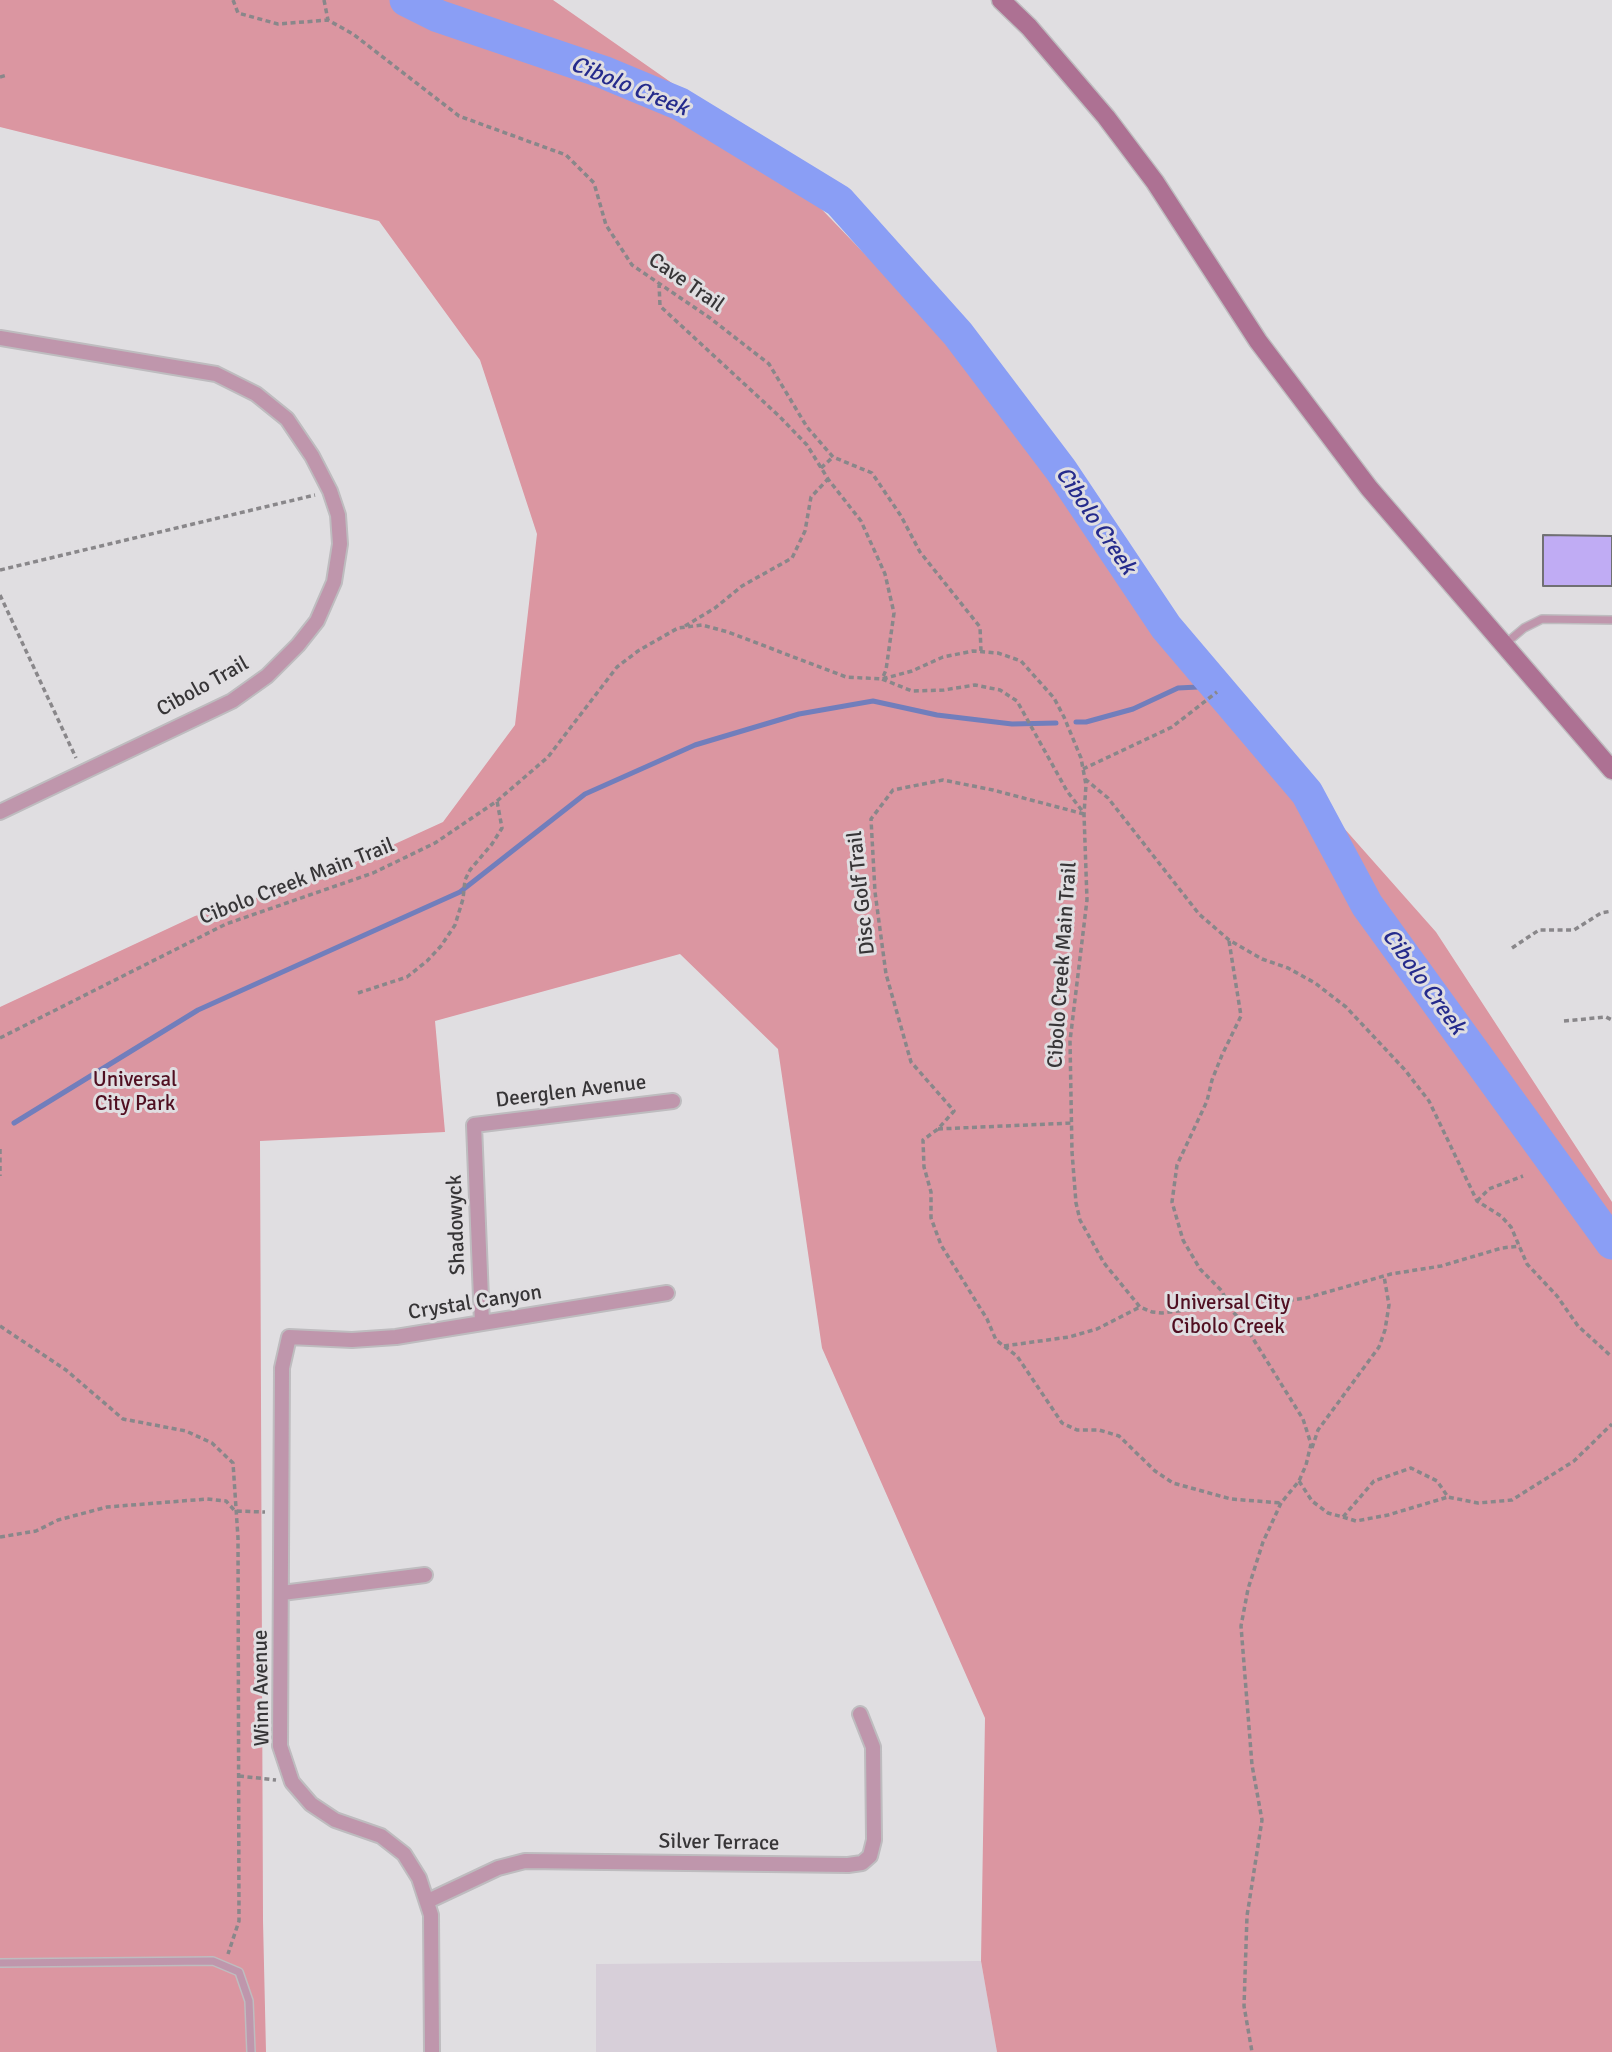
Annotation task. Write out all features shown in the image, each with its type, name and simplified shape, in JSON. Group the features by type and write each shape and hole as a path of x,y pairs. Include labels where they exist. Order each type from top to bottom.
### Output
{"main road":[{"path":"1001,0 1029,27 1106,117 1155,182 1258,341 1368,488 1612,770"}],"street":[{"name":"Cibolo Trail","path":"0,338 216,374 256,394 286,419 312,456 330,491 338,515 340,544 334,582 317,621 267,676 232,701 0,812"},
{"name":"Deerglen Avenue","path":"474,1125 673,1101"},
{"name":"Shadowyck","path":"474,1125 482,1323"},
{"name":"Crystal Canyon","path":"289,1337 352,1340 385,1338 667,1293"},
{"name":"Winn Avenue","path":"289,1337 282,1368 280,1746 292,1782 310,1804 335,1820 381,1836 404,1854 419,1878 431,1914 432,2052"},
{"path":"282,1593 425,1575"},
{"name":"Silver Terrace","path":"428,1901 498,1868 525,1861 862,1863 870,1856 874,1840 873,1747 860,1714"}],"lane":[{"path":"1504,645 1524,628 1542,620 1612,620"},
{"path":"0,1963 213,1961 239,1972 249,2001 251,2052"}],"path":[{"path":"233,0 237,13 278,24 328,20 324,0"},
{"name":"Cave Trail","path":"328,20 353,34 459,116 566,155 594,183 606,225 632,265 710,318 769,364 807,427 834,457 872,473 901,516 920,552 980,627 981,652"},
{"path":"0,77 7,75"},
{"path":"659,283 660,306 807,445 828,480 861,521 885,574 894,613 886,670 882,679 912,691 975,685 1000,690 1017,701 1067,791 1084,814"},
{"path":"821,468 834,457"},
{"path":"683,627 715,608 742,586 792,558 805,531 811,498 828,480"},
{"path":"0,570 330,491"},
{"path":"0,595 83,772"},
{"name":"Cibolo Creek Main Trail","path":"0,1038 226,924 373,873 435,843 497,801 548,757 617,667 638,651 683,627 702,625 728,632 846,677 882,679 912,671 943,657 973,651 998,653 1021,661 1043,685 1064,717 1081,758 1084,779 1087,900 1070,1041 1076,1203 1080,1220 1104,1263 1140,1307"},
{"path":"1083,769 1172,727 1217,692"},
{"path":"1084,779 1108,798 1199,914 1228,940 1315,983 1346,1007 1405,1070 1429,1101 1477,1201 1501,1216 1511,1227 1527,1264 1557,1296 1578,1326 1612,1357"},
{"name":"Disc Golf Trail","path":"1084,814 943,780 893,790 871,818 874,892 886,974 911,1062 954,1111 938,1129 923,1140 925,1167 931,1192 931,1219 940,1245 987,1319 996,1340 1017,1356 1062,1423 1077,1430 1099,1430 1119,1436 1155,1471 1174,1483 1231,1499 1281,1503"},
{"path":"358,993 407,977 441,946 455,925 463,899 465,880 476,860 492,844 502,828 497,801"},
{"path":"1512,948 1539,930 1574,930 1601,913 1612,911"},
{"path":"1228,940 1241,1016 1222,1055 1207,1101 1177,1165 1172,1202 1183,1240 1200,1269 1222,1291 1230,1309 1242,1321 1303,1419 1311,1450"},
{"path":"1564,1021 1606,1017 1612,1020"},
{"path":"938,1129 1071,1124"},
{"path":"0,1149 0,1176"},
{"path":"1477,1201 1489,1189 1523,1177"},
{"path":"1004,1346 1069,1337 1097,1329 1140,1307 1162,1313 1230,1309 1306,1298 1384,1276 1441,1266 1502,1248 1520,1246"},
{"path":"1252,2052 1244,2006 1247,1916 1262,1820 1252,1765 1241,1626 1248,1589 1263,1542 1281,1503 1298,1481 1318,1430 1379,1347 1389,1305 1384,1276"},
{"path":"0,1326 66,1370 123,1419 186,1431 212,1443 233,1463 238,1538 239,1921 226,1967"},
{"path":"1298,1481 1312,1501 1328,1513 1356,1521 1448,1497 1478,1503 1512,1500 1574,1461 1612,1424"},
{"path":"1343,1517 1374,1480 1411,1468 1437,1481 1448,1497"},
{"path":"0,1537 36,1531 58,1520 107,1507 207,1500 226,1501 236,1511 282,1513"},
{"path":"239,1776 292,1782"}],"shaded area":[{"path":"981,1961 997,2052 596,2052 596,1964"}],"green space":[{"name":"Universal City Cibolo Creek","path":"0,0 553,0 758,143 1082,480 1218,686 1436,932 1612,1202 1612,2052 997,2052 981,1961 985,1718 822,1348 778,1049 680,954 435,1021 445,1132 260,1141 263,1921 266,2052 0,2052 0,1007 195,916 316,880 443,822 515,725 537,534 480,360 379,221 0,127"}],"building":[{"path":"1543,535 1612,536 1612,586 1543,586"}],"waterway":[{"name":"Cibolo Creek","path":"406,0 438,16 603,72 680,104 839,201 958,334 1061,470 1166,627 1307,793 1367,905 1612,1243"},
{"path":"1076,722 1086,722 1133,709 1178,688 1218,686"},
{"path":"14,1123 198,1010 460,892 585,794 695,745 799,714 873,701 937,715 1012,724 1056,723"}],"park label":[{"name":"Universal City Park","path":"135,1092"}]}
